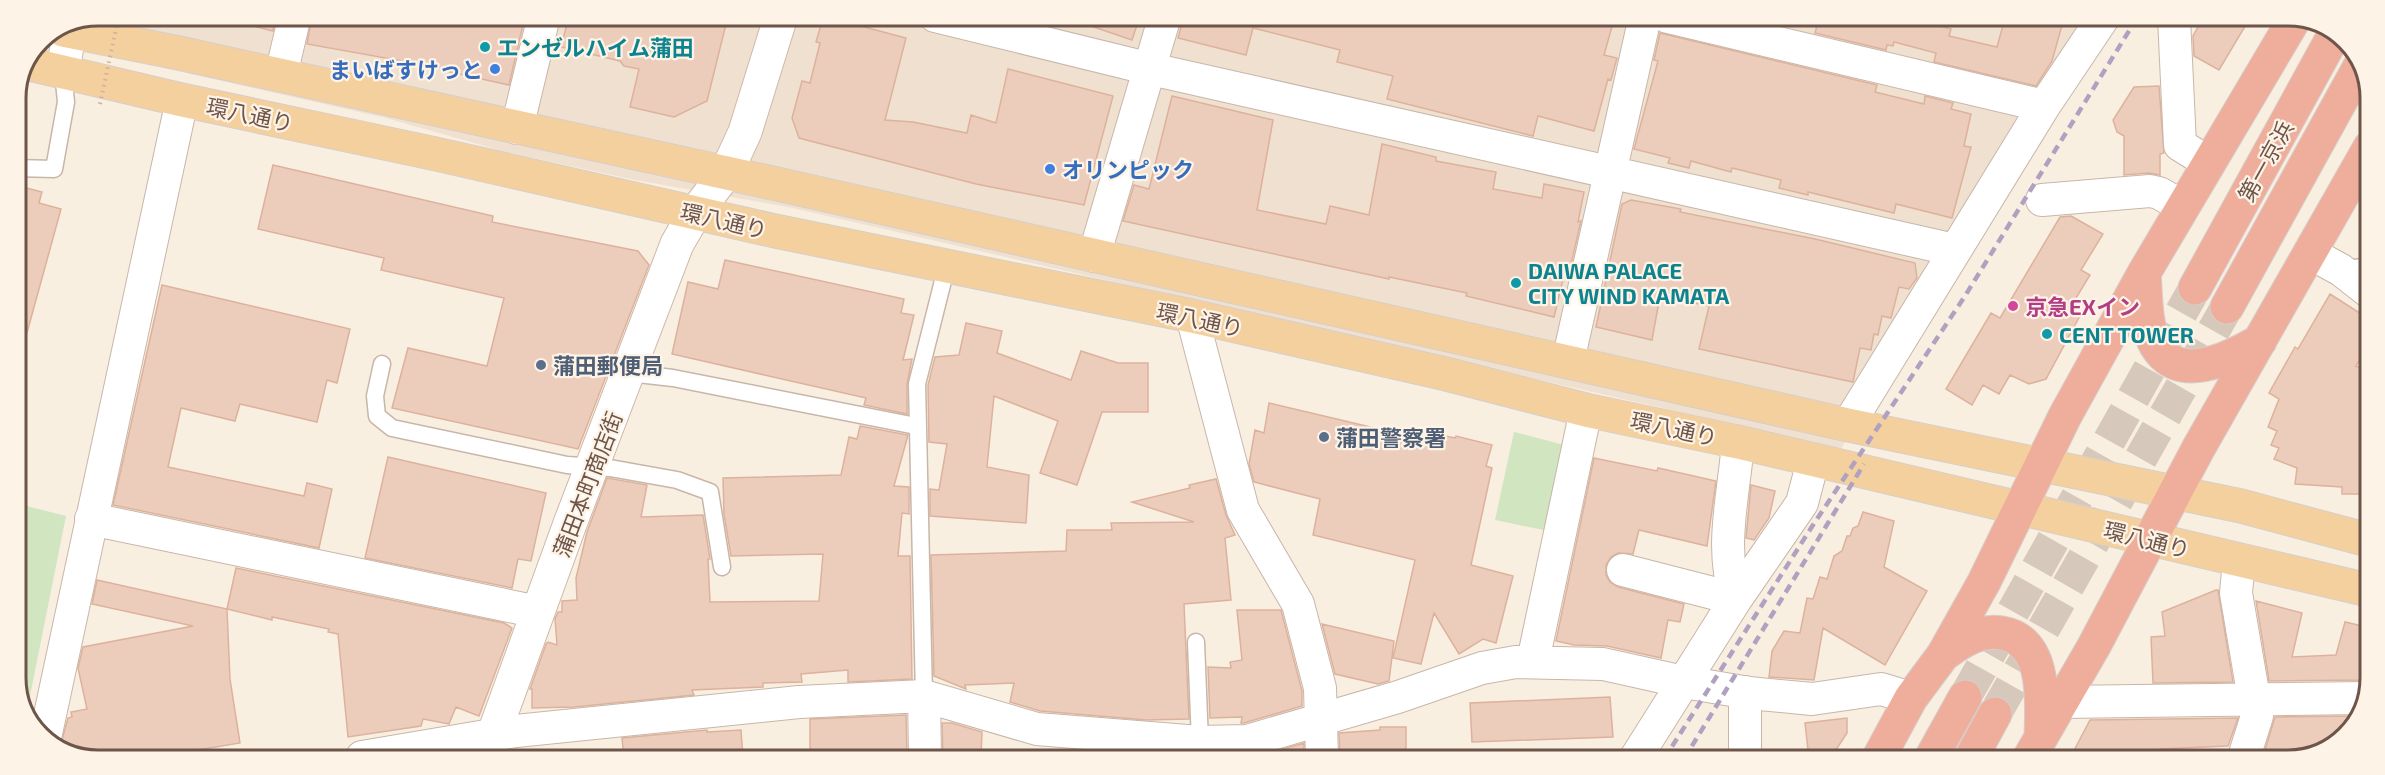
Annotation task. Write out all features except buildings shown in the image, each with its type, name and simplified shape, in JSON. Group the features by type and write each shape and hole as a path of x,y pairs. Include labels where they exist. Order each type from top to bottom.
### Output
{"highway":[{"path":"1883,750 1911,698 1943,655 1984,582 2065,416 2144,273 2290,26"},
{"name":"第一京浜","path":"2195,288 2331,40"},
{"name":"第一京浜","path":"2227,307 2355,75"},
{"path":"2035,749 2094,646 2175,492 2359,166"},
{"path":"2144,273 2148,317 2154,340 2164,357 2179,364 2201,365 2226,360 2260,341"},
{"path":"1943,655 1961,641 1984,633 1996,632 2019,638 2030,648 2042,703 2035,749"},
{"path":"1935,750 1965,697"},
{"path":"1975,750 1995,714"}],"main road":[{"name":"環八通り","path":"75,30 726,173 1848,425 2241,506 2360,538"},
{"name":"環八通り","path":"34,65 775,231 1192,316 1446,374 1586,410 1737,442 2360,588"}],"street":[{"path":"281,75 292,26"},
{"path":"517,128 542,26"},
{"name":"蒲田本町商店街","path":"489,746 677,244 695,213 726,173 745,132 778,26"},
{"path":"998,26 1151,69 1955,250"},
{"path":"1094,256 1162,26"},
{"path":"1568,361 1643,26"},
{"path":"1848,425 2044,106 2098,26"},
{"path":"2174,26 2180,145 2209,163"},
{"path":"1750,27 2044,106"},
{"path":"63,72 67,33"},
{"path":"47,729 182,100"},
{"path":"2042,200 2150,192 2159,193 2182,206"},
{"path":"2310,253 2355,268"},
{"path":"1192,316 1243,510 1298,604 1320,688 1322,750"},
{"path":"1533,661 1586,410"},
{"path":"1736,599 1730,579 1726,534 1737,442"},
{"path":"1641,750 1736,599 1802,503 1813,461"},
{"path":"91,519 538,612"},
{"path":"2239,560 2236,593 2257,716 2246,750"},
{"path":"1623,570 1736,599"},
{"path":"447,750 799,702 924,696 1037,729 1200,742 1247,741 1398,697 1482,668 1533,661 1604,664 1684,682 1745,692 1812,699 1881,689 1911,698"},
{"path":"1745,692 1745,750"},
{"path":"924,696 925,750"},
{"path":"2061,702 2356,698"}],"lane":[{"path":"26,168 54,169 66,102 63,72"},
{"path":"924,696 916,426 917,384 947,265"},
{"path":"382,364 375,396 377,416 392,428 567,465 610,468 677,480 710,492 722,567"},
{"path":"629,373 671,384 916,426"},
{"path":"1196,642 1200,742"}],"path":[{"path":"100,104 117,26"}],"shaded area":[{"path":"98,26 2095,26 1960,246 1841,449 788,207 635,180 506,152 386,118 71,47 72,30"}],"green space":[{"path":"1514,432 1572,447 1553,532 1495,520"},
{"path":"26,506 66,516 29,699 26,682"}],"tunnel":[{"path":"1965,697 2195,288"},
{"path":"1995,714 2227,307"}],"railway":[{"path":"1670,750 1813,525 1965,296 2132,26"},
{"path":"1689,750 1864,464"}],"place":[{"name":"エンゼルハイム蒲田","path":"485,47"},
{"name":"まいばすけっと","path":"495,69"},
{"name":"オリンピック","path":"1050,169"},
{"name":"DAIWA PALACE CITY WIND KAMATA","path":"1516,283"},
{"name":"京急EXイン","path":"2013,306"},
{"name":"CENT TOWER","path":"2047,334"},
{"name":"蒲田郵便局","path":"541,365"},
{"name":"蒲田警察署","path":"1324,437"}]}
